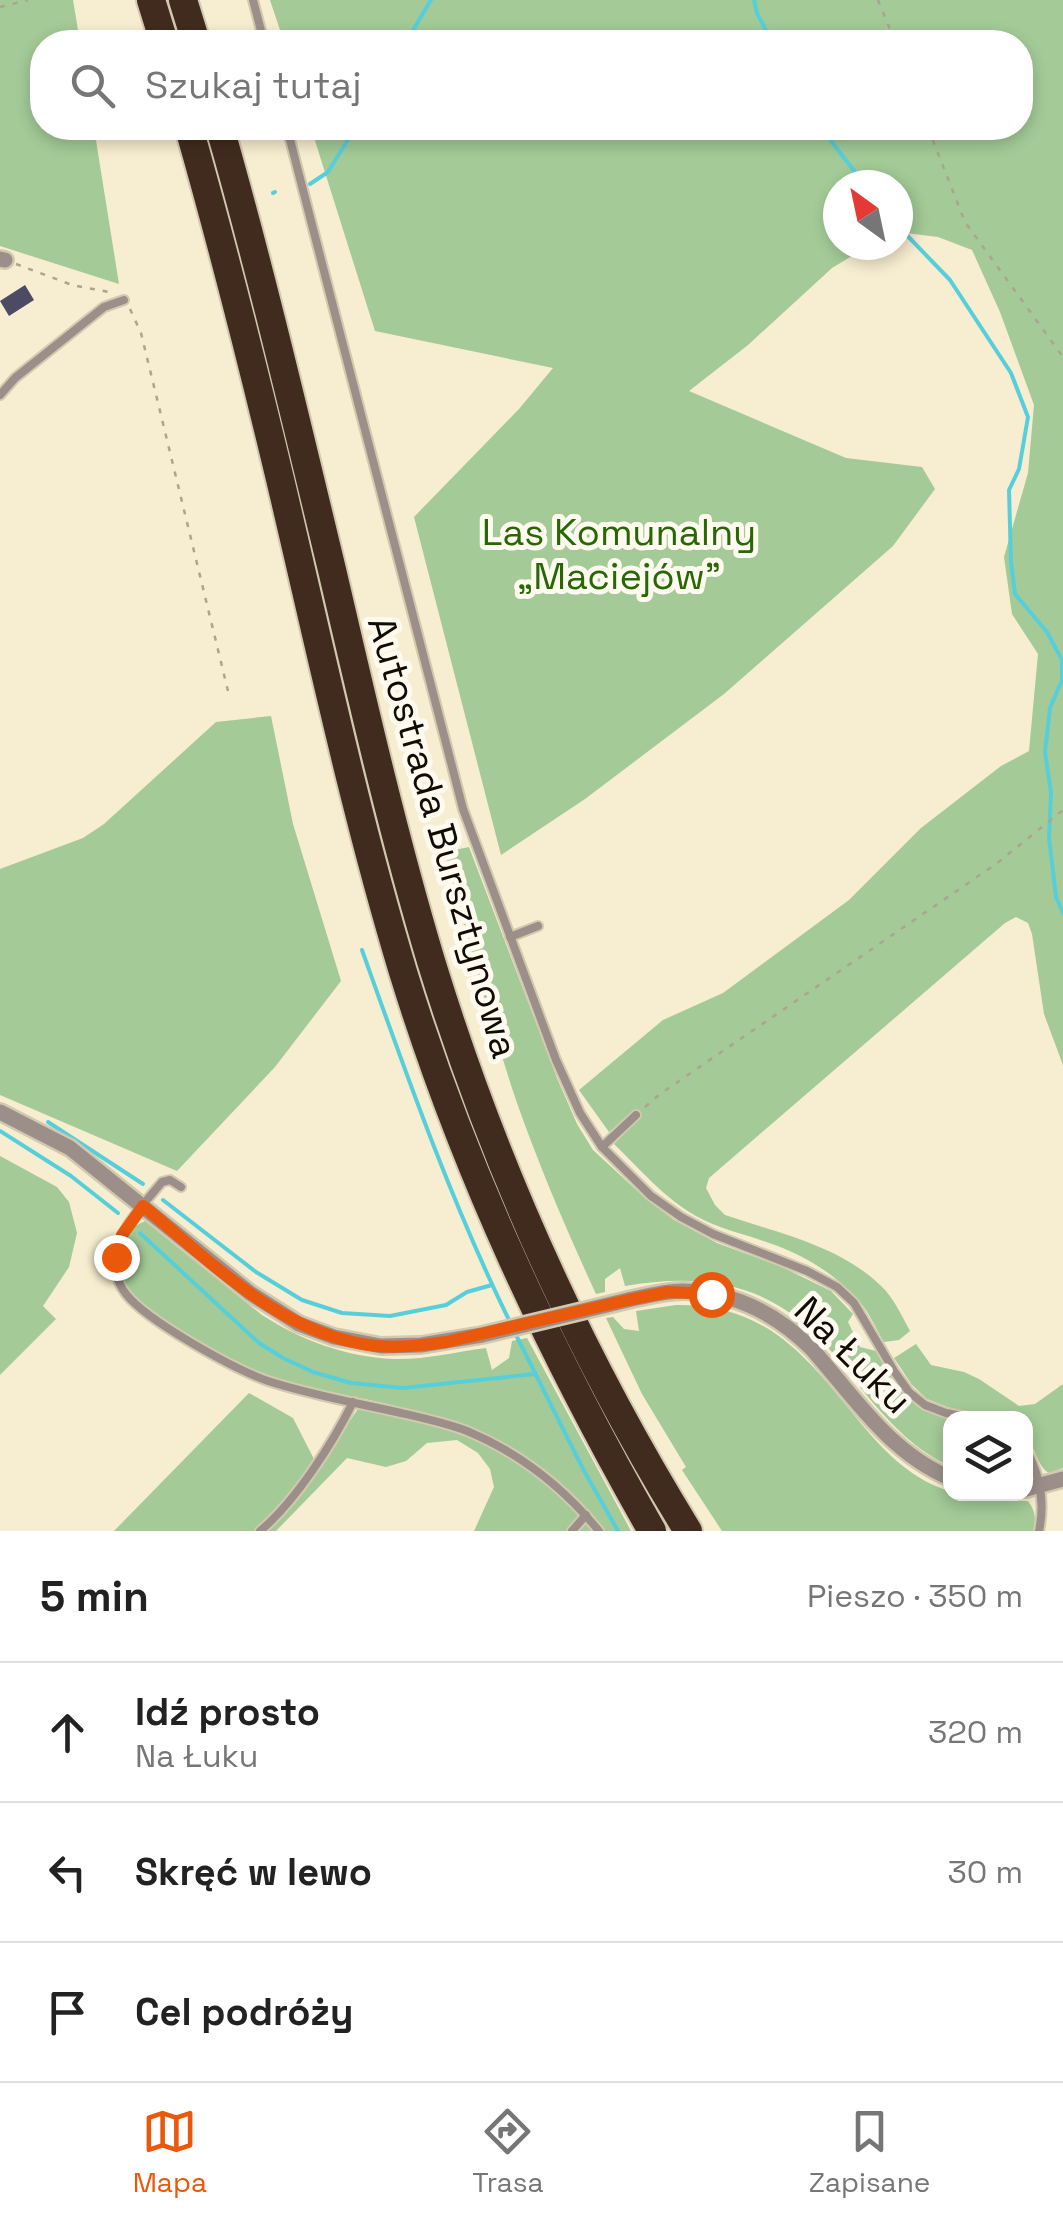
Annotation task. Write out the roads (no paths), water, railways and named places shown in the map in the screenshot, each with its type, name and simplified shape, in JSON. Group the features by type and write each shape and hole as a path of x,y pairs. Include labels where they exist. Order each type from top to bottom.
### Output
{"highway":[{"path":"152,0 161,30"},
{"path":"183,0 192,30"},
{"name":"Autostrada Bursztynowa","path":"192,140 244,336 353,788 408,988 461,1138 501,1236 555,1353 652,1531"},
{"name":"Autostrada Bursztynowa","path":"223,140 400,848 458,1043 488,1126 582,1339 634,1440 688,1531"}],"street":[{"name":"Na Łuku","path":"0,1112 70,1148 250,1293 322,1333 369,1345 399,1347 482,1335 668,1292 727,1297 764,1312 798,1335 889,1439 917,1461 943,1474"},
{"path":"1033,1488 1063,1479"}],"lane":[{"path":"253,0 261,30"},
{"path":"290,140 459,793 556,1060 580,1112 602,1147 651,1196 681,1217 713,1234 808,1271 854,1302 909,1392 943,1412"},
{"path":"0,395 104,307 124,300"},
{"path":"510,937 538,926"},
{"path":"602,1147 636,1115"},
{"path":"181,1187 170,1180 162,1182 122,1235 116,1257 117,1280 142,1310 226,1361 267,1380 434,1420 499,1446 556,1484 599,1531"},
{"path":"884,1354 898,1348"},
{"path":"260,1531 312,1471 353,1402"},
{"path":"1033,1490 1043,1510 1039,1531"},
{"path":"572,1531 586,1516"}],"waterway":[{"path":"413,30 431,0"},
{"path":"754,0 766,30"},
{"path":"310,184 328,172 348,140"},
{"path":"830,140 853,170"},
{"path":"913,242 950,280 1011,373 1028,417 1019,469 1009,490 1011,562 1015,594 1047,632 1062,660 1062,680 1050,708 1045,752 1051,793 1049,838 1056,897 1063,913"},
{"path":"362,950 449,1185 510,1322"},
{"path":"48,1122 143,1184"},
{"path":"0,1131 71,1176 118,1213"},
{"path":"163,1200 256,1272 302,1300 342,1313 390,1316 446,1305 467,1292 492,1285"},
{"path":"140,1233 259,1343 313,1372 351,1383 403,1388 535,1374"},
{"path":"514,1331 618,1531"}],"park label":[{"name":"Las Komunalny „Maciejów”","path":"619,554"}]}
